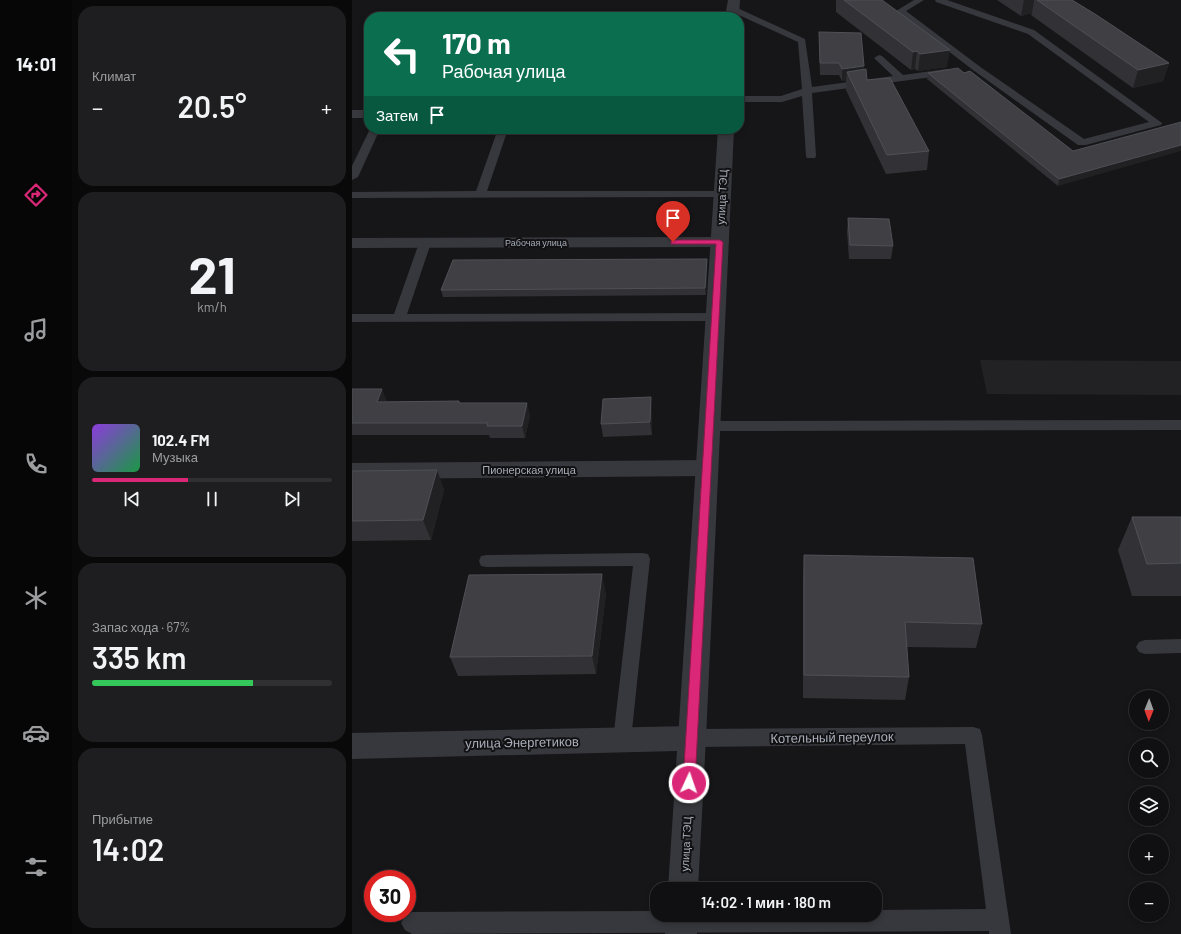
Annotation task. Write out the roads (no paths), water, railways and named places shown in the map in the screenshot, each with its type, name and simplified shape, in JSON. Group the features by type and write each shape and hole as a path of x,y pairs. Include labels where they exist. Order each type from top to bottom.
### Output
{"street":[{"path":"352,114 364,114"},
{"name":"улица ТЭЦ","path":"683,882 726,134"},
{"name":"Рабочая улица","path":"352,243 720,242"},
{"name":"Пионерская улица","path":"352,471 707,468"},
{"name":"улица Энергетиков","path":"352,746 692,738"}],"lane":[{"path":"920,0 900,10 976,68 1082,143 1157,123 1031,32 939,0"},
{"path":"744,14 802,41 811,156"},
{"path":"879,58 901,78"},
{"path":"744,99 782,99 807,91 976,68"},
{"path":"352,176 373,134"},
{"path":"480,195 501,134"},
{"path":"352,195 722,194"},
{"path":"399,318 425,243"},
{"path":"352,318 716,317"},
{"path":"709,426 1181,425"},
{"path":"487,561 642,559 622,740"},
{"path":"1145,647 1181,646"},
{"name":"Котельный переулок","path":"692,738 973,735 999,927"},
{"path":"412,923 999,927"}]}
